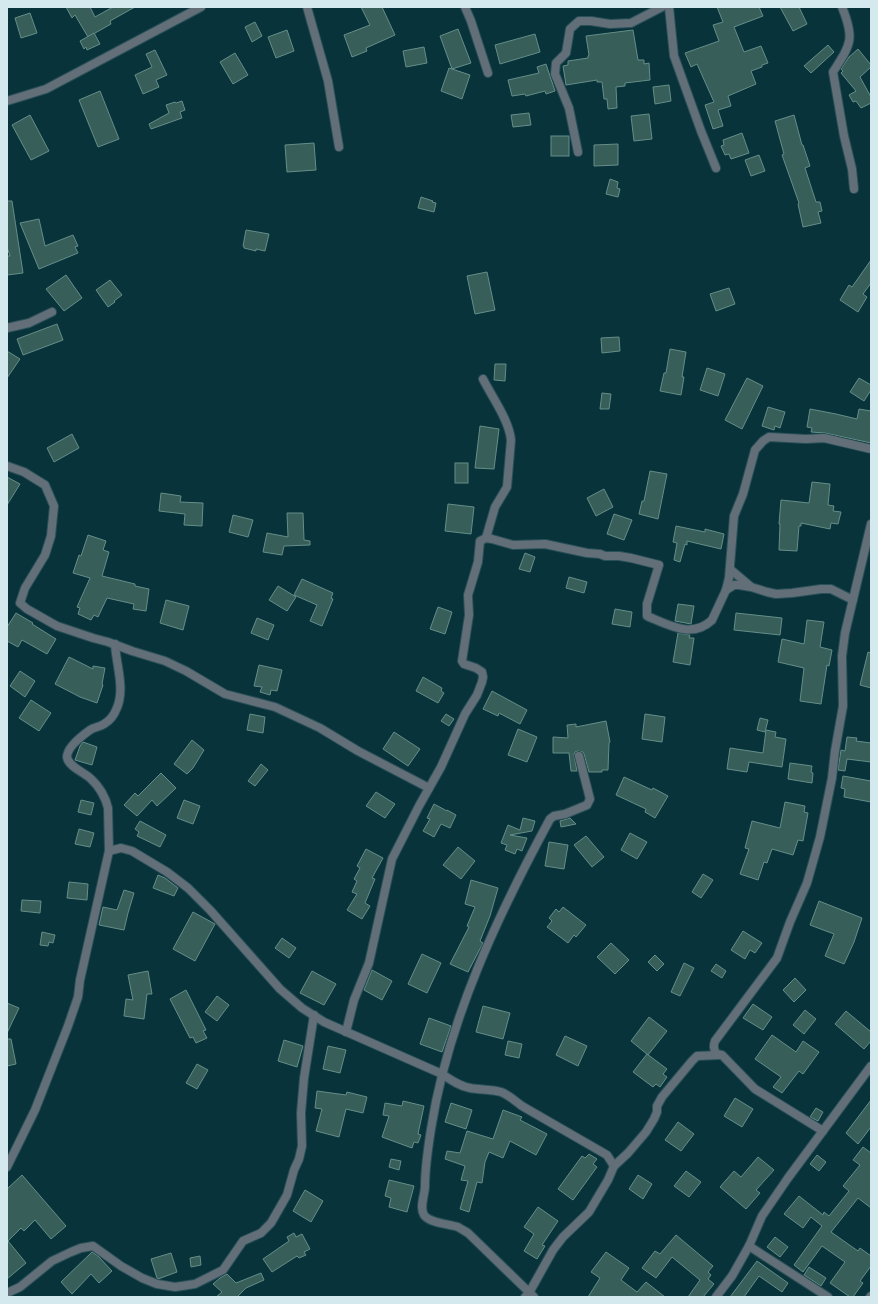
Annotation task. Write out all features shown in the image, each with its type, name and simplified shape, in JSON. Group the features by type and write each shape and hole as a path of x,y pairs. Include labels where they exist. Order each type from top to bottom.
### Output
{"street":[{"path":"7,102 46,89 201,7"},
{"path":"307,7 328,81 339,146"},
{"path":"465,7 488,74"},
{"path":"578,152 569,108 555,74 556,63 566,53 570,29 580,21 610,24 631,23 662,7"},
{"path":"669,7 674,56 716,168"},
{"path":"842,7 849,24 850,43 834,72 844,136 852,169 854,189"},
{"path":"7,328 30,323 52,312"},
{"path":"483,380 507,424 511,440 507,487 494,507 486,538"},
{"path":"346,1032 354,1000 369,963 392,859 477,695 483,677 482,672 476,668 464,664 462,661 469,615 468,595 478,562 480,541 486,538 513,545 545,544 605,556 631,558 658,565 647,604 647,616 676,627 690,630 708,623 715,614 720,600 726,590 730,578 734,516 743,494 755,450 763,441 769,437 806,439 824,438 871,449"},
{"path":"7,466 24,472 45,485 54,506 51,536 45,555 25,588 20,603 27,609 57,626 165,661 186,670 225,694 275,707 320,728 358,751 429,788"},
{"path":"823,1130 755,1089 722,1055 716,1054 714,1048 715,1041 777,958 790,922 807,883 821,830 832,778 843,706 842,656 845,634 871,524"},
{"path":"730,569 751,586"},
{"path":"726,590 734,585 751,586 776,594 831,589 853,600"},
{"path":"7,1167 34,1110 75,1006 109,851 107,802 91,779 69,763 67,758 76,742 91,730 104,724 116,711 121,693 115,644"},
{"path":"579,756 590,799 587,804 565,814 554,816 550,819 529,859 470,985 442,1074 434,1109 425,1170 425,1194 422,1207 423,1215 427,1219 458,1227 468,1233 529,1296 552,1250 588,1212 608,1180 614,1166 628,1153 646,1132 654,1119 659,1102 696,1057 700,1055 722,1055"},
{"path":"109,851 121,848 132,851 167,872 188,888 210,910 280,989 302,1008 324,1022 442,1074 458,1085 471,1089 486,1089 495,1091 510,1097 522,1106 607,1155 614,1166"},
{"path":"7,1293 20,1287 52,1261 76,1250 93,1246 121,1266 142,1278 165,1286 175,1287 195,1284 223,1270 243,1241 261,1233 271,1223 287,1195 302,1146 300,1113 314,1015"},
{"path":"716,1297 732,1276 750,1246 762,1216 788,1178 871,1066"},
{"path":"750,1246 828,1297"}],"building":[{"path":"66,7 90,7 95,17 113,7 135,7 110,21 111,24 88,37 75,15 72,18"},
{"path":"361,7 382,7 395,35 366,48 367,51 352,57 344,35 370,25"},
{"path":"717,7 759,7 763,16 734,27 744,52 761,46 768,63 751,71 756,84 728,96 731,106 718,110 723,126 713,129 705,105 714,102 697,64 691,67 685,53 719,41 713,25 723,22"},
{"path":"780,7 799,7 807,24 793,31"},
{"path":"30,13 37,33 21,38 15,18"},
{"path":"255,22 262,36 252,42 245,27"},
{"path":"458,29 471,63 452,69 440,36"},
{"path":"287,30 294,51 276,58 268,37"},
{"path":"633,30 638,60 644,60 644,64 649,63 650,80 625,83 625,86 616,87 617,108 608,109 607,99 604,99 602,82 597,82 597,80 566,85 563,66 568,65 568,61 588,58 589,55 586,36"},
{"path":"94,33 100,44 87,50 86,47 84,49 80,41"},
{"path":"535,34 540,52 500,64 495,45"},
{"path":"828,45 834,52 811,73 804,66"},
{"path":"424,47 427,63 406,67 403,51"},
{"path":"858,49 871,65 871,67 860,77 871,97 871,103 861,108 856,101 853,102 849,95 856,91 841,73 843,71 841,69 849,57"},
{"path":"155,50 167,75 156,80 159,87 143,94 135,75 152,67 146,54"},
{"path":"235,53 248,75 233,84 220,62"},
{"path":"546,64 555,91 546,94 545,91 526,96 525,94 512,96 508,80 539,73 537,67"},
{"path":"449,68 470,75 462,99 441,91"},
{"path":"669,85 671,101 655,104 653,87"},
{"path":"100,91 119,139 98,147 79,100"},
{"path":"182,101 185,110 180,112 182,118 151,129 149,124 169,113 166,105"},
{"path":"529,113 531,125 513,127 511,115"},
{"path":"649,114 652,139 634,141 631,116"},
{"path":"30,115 49,151 31,160 12,125"},
{"path":"794,115 802,145 810,166 805,168 816,202 820,202 822,211 818,212 821,223 803,227 799,203 782,155 784,154 775,121"},
{"path":"742,133 749,153 731,159 729,154 725,155 721,146 724,145 723,140"},
{"path":"551,136 569,136 569,156 551,156"},
{"path":"314,143 316,170 287,172 285,145"},
{"path":"618,144 618,165 594,166 594,145"},
{"path":"759,155 765,171 751,176 745,160"},
{"path":"610,179 618,182 617,188 620,189 618,197 606,194"},
{"path":"421,197 436,203 434,212 418,208"},
{"path":"7,201 12,201 23,273 7,275 7,256 10,256 7,247"},
{"path":"39,219 45,246 73,235 78,246 75,247 78,253 39,269 20,223"},
{"path":"246,230 269,234 265,251 256,249 256,251 244,248 243,246"},
{"path":"871,260 871,283 863,294 867,297 858,312 840,300 849,285 852,287"},
{"path":"487,272 495,310 475,314 467,276"},
{"path":"66,275 82,298 64,311 46,289"},
{"path":"110,280 122,295 108,307 96,290"},
{"path":"729,288 735,304 716,311 710,294"},
{"path":"57,324 63,340 23,355 17,339"},
{"path":"619,337 620,351 602,353 601,338"},
{"path":"670,349 686,352 681,395 660,391 664,373 666,373"},
{"path":"7,351 20,359 7,378"},
{"path":"495,364 506,364 505,381 494,380"},
{"path":"707,368 725,374 718,396 700,390"},
{"path":"747,378 763,386 742,429 725,420"},
{"path":"859,378 871,385 871,390 864,401 850,392"},
{"path":"602,393 611,394 609,409 600,409"},
{"path":"768,407 785,412 780,428 775,426 774,430 762,426"},
{"path":"810,409 857,419 859,409 871,411 871,443 825,433 811,432 812,428 807,427"},
{"path":"480,426 499,429 494,469 475,468"},
{"path":"72,434 79,448 54,462 47,448"},
{"path":"455,463 468,463 468,483 455,483"},
{"path":"650,471 667,474 658,519 639,514 642,501 644,501"},
{"path":"7,477 20,484 7,505"},
{"path":"812,482 830,484 828,505 834,506 833,511 841,512 838,524 831,523 830,529 801,523 801,526 799,526 797,551 779,550 781,500 809,503"},
{"path":"604,489 613,507 596,516 587,498"},
{"path":"161,493 181,496 180,502 203,503 202,526 184,525 185,514 159,511"},
{"path":"448,504 474,507 471,534 445,531"},
{"path":"287,513 303,513 304,540 310,541 310,545 284,546 282,555 263,552 267,533 288,537"},
{"path":"614,514 632,520 624,540 607,534"},
{"path":"233,515 253,520 248,537 229,532"},
{"path":"676,526 705,532 705,529 724,534 721,549 687,541 687,545 685,544 680,562 674,560 677,543 673,542"},
{"path":"88,535 106,541 103,550 109,552 102,576 149,589 146,611 133,609 134,604 107,598 98,617 94,615 91,620 78,614 80,608 77,607 90,578 73,573"},
{"path":"525,553 535,557 530,572 519,569"},
{"path":"569,577 587,582 584,593 566,588"},
{"path":"302,579 333,593 331,598 333,599 322,626 310,621 317,605 294,595"},
{"path":"278,586 296,597 287,611 269,600"},
{"path":"166,600 189,606 183,630 160,623"},
{"path":"678,604 694,606 691,624 675,621"},
{"path":"438,607 452,612 445,634 430,629"},
{"path":"615,609 632,612 630,627 612,624"},
{"path":"16,613 56,639 47,654 22,640 18,647 7,641 7,627"},
{"path":"736,613 782,618 780,635 734,630"},
{"path":"257,618 274,625 268,640 251,633"},
{"path":"807,620 824,622 820,647 832,650 829,666 827,665 821,704 800,701 804,668 778,662 782,639 804,644"},
{"path":"678,633 690,635 689,638 694,638 690,665 673,662"},
{"path":"868,652 871,653 871,688 860,685"},
{"path":"69,657 93,669 93,666 105,668 103,685 97,703 80,697 55,684"},
{"path":"259,665 282,670 277,691 271,690 270,695 260,692 262,687 254,686"},
{"path":"20,671 35,681 25,697 10,686"},
{"path":"423,677 442,688 441,691 444,693 438,703 416,691"},
{"path":"492,691 527,710 520,724 499,713 498,716 483,709"},
{"path":"31,700 51,713 39,731 19,718"},
{"path":"250,714 265,717 263,733 247,730"},
{"path":"446,714 454,719 449,726 441,721"},
{"path":"645,714 665,717 662,742 642,739"},
{"path":"760,718 768,720 765,732 757,730"},
{"path":"606,721 610,742 608,770 602,770 602,772 589,772 583,752 578,751 575,752 574,755 577,771 571,771 569,753 553,753 553,737 568,738 567,725 576,724 576,727"},
{"path":"518,729 537,737 527,762 508,755"},
{"path":"766,730 776,732 775,737 786,739 782,767 749,762 747,772 727,769 730,748 763,753"},
{"path":"394,732 420,749 408,766 383,749"},
{"path":"847,737 857,738 856,741 871,743 871,762 847,759 845,771 838,770 841,750 845,751"},
{"path":"192,740 204,750 193,768 187,774 174,764"},
{"path":"83,742 97,747 92,765 75,760"},
{"path":"790,763 812,766 812,783 788,779"},
{"path":"261,764 268,770 255,786 248,781"},
{"path":"161,773 176,788 157,806 152,800 137,816 124,805 135,793 138,796"},
{"path":"843,776 871,781 871,802 844,797 845,789 841,788"},
{"path":"624,777 652,790 653,788 668,796 655,818 645,812 646,809 616,795"},
{"path":"376,792 395,804 385,818 366,806"},
{"path":"81,800 94,803 91,815 78,812"},
{"path":"184,800 200,806 193,824 177,818"},
{"path":"785,802 805,806 804,812 808,813 803,841 798,840 793,855 772,849 767,863 764,862 758,880 740,874 749,849 745,848 752,821 780,828"},
{"path":"434,804 456,815 450,828 441,824 434,837 423,831 430,819 427,818"},
{"path":"523,818 535,821 532,831 510,835 527,838 522,851 517,849 515,854 505,850 507,845 501,843 508,825 520,830"},
{"path":"570,818 576,824 561,827 560,821"},
{"path":"140,821 166,835 160,847 137,836 139,832 135,829"},
{"path":"79,829 94,833 90,847 75,844"},
{"path":"630,833 647,842 637,859 621,850"},
{"path":"586,836 604,857 592,867 574,845"},
{"path":"549,842 568,845 564,869 545,866"},
{"path":"458,847 475,861 461,879 443,865"},
{"path":"366,849 383,858 372,878 375,879 365,903 370,906 362,919 347,910 357,894 352,892 357,881 354,879 360,868 357,866"},
{"path":"703,874 713,880 701,898 692,892"},
{"path":"158,875 165,878 178,888 174,896 153,888"},
{"path":"471,880 498,888 490,916 480,941 483,943 468,972 450,964 469,927 467,926 475,907 465,904"},
{"path":"69,882 88,884 87,900 67,898"},
{"path":"124,890 134,893 124,930 99,925 103,907 117,910"},
{"path":"22,900 41,901 40,913 21,911"},
{"path":"819,901 862,918 854,942 844,964 825,956 834,934 810,925"},
{"path":"563,907 586,925 576,937 574,935 568,943 547,927 552,921 549,918 556,909 559,912"},
{"path":"193,912 215,924 195,961 173,949"},
{"path":"743,931 762,943 755,953 750,950 745,959 731,950"},
{"path":"42,932 55,935 53,943 49,942 48,946 40,945"},
{"path":"282,938 296,948 289,958 275,948"},
{"path":"611,943 629,960 615,974 597,957"},
{"path":"422,954 441,963 427,993 408,984"},
{"path":"655,955 664,964 657,971 648,962"},
{"path":"684,963 694,968 680,996 671,992"},
{"path":"716,964 726,971 722,978 711,971"},
{"path":"372,970 392,981 382,1000 364,990"},
{"path":"148,971 152,994 147,994 144,1019 124,1016 126,999 133,1000 128,975"},
{"path":"312,971 336,984 324,1005 300,993"},
{"path":"795,978 806,990 794,1002 783,990"},
{"path":"186,990 206,1030 203,1031 207,1038 196,1043 193,1037 190,1038 170,999"},
{"path":"217,996 229,1005 217,1021 205,1012"},
{"path":"7,1003 19,1008 7,1033"},
{"path":"753,1004 772,1017 763,1030 743,1018"},
{"path":"483,1006 510,1013 503,1039 476,1032"},
{"path":"805,1010 816,1019 804,1034 793,1025"},
{"path":"846,1011 871,1032 871,1041 864,1049 835,1024"},
{"path":"649,1017 667,1031 648,1055 631,1041"},
{"path":"429,1018 451,1026 442,1052 420,1044"},
{"path":"772,1035 796,1052 803,1041 819,1052 803,1074 799,1071 782,1093 773,1087 781,1077 755,1059"},
{"path":"565,1036 587,1046 578,1066 556,1055"},
{"path":"7,1039 11,1039 16,1064 7,1066"},
{"path":"284,1040 303,1046 297,1067 278,1061"},
{"path":"508,1041 522,1044 519,1058 505,1055"},
{"path":"328,1046 346,1050 340,1073 323,1069"},
{"path":"647,1054 667,1069 663,1074 667,1077 660,1087 656,1084 653,1087 633,1072"},
{"path":"197,1064 208,1070 197,1089 186,1083"},
{"path":"317,1091 346,1095 347,1092 367,1097 363,1113 346,1109 339,1137 316,1131 322,1109 315,1108"},
{"path":"735,1098 753,1109 742,1127 724,1116"},
{"path":"871,1100 871,1127 858,1144 846,1133"},
{"path":"403,1101 424,1106 418,1134 421,1135 418,1143 414,1142 412,1148 382,1137 389,1116 383,1115 385,1103 402,1106"},
{"path":"451,1103 472,1110 466,1129 445,1122"},
{"path":"816,1108 823,1112 818,1121 810,1117"},
{"path":"503,1110 522,1117 520,1120 547,1134 536,1155 510,1141 503,1158 489,1152 485,1162 482,1183 477,1182 469,1212 460,1209 468,1181 461,1180 465,1166 445,1159 447,1151 460,1153 467,1131 493,1139"},
{"path":"678,1122 694,1134 681,1151 665,1140"},
{"path":"863,1147 871,1153 871,1208 858,1198 831,1232 858,1251 860,1248 871,1256 871,1266 860,1281 863,1283 853,1297 850,1297 830,1283 845,1262 822,1246 803,1272 794,1265 822,1226 811,1217 803,1228 784,1214 799,1196 823,1215 824,1212 829,1216 849,1191 843,1186 860,1165 853,1160"},
{"path":"589,1154 597,1159 593,1164 597,1167 573,1200 558,1189 582,1156 585,1158"},
{"path":"817,1155 826,1162 819,1171 810,1164"},
{"path":"758,1157 774,1170 756,1190 760,1193 746,1209 720,1187 734,1171 741,1177"},
{"path":"391,1159 401,1161 399,1170 389,1167"},
{"path":"686,1171 701,1182 689,1197 674,1186"},
{"path":"22,1175 66,1226 51,1239 35,1220 24,1231 21,1228 8,1241 26,1263 7,1279 7,1189"},
{"path":"638,1175 652,1184 643,1199 629,1189"},
{"path":"389,1180 414,1186 407,1212 389,1207 391,1198 385,1196"},
{"path":"305,1190 323,1201 311,1222 293,1211"},
{"path":"538,1207 558,1221 542,1245 545,1246 537,1259 524,1251 534,1234 524,1227"},
{"path":"294,1233 296,1237 302,1234 310,1249 304,1252 306,1255 299,1258 297,1256 272,1272 263,1259 289,1241 287,1237"},
{"path":"676,1235 713,1266 708,1272 711,1275 708,1279 714,1284 703,1297 688,1297 700,1280 672,1257 656,1278 642,1268 655,1251 660,1254"},
{"path":"775,1237 788,1247 780,1257 767,1247"},
{"path":"92,1252 98,1256 112,1271 99,1283 91,1274 72,1294 61,1282"},
{"path":"606,1252 629,1268 621,1280 637,1292 646,1282 665,1297 588,1297 600,1278 591,1272"},
{"path":"171,1253 177,1272 158,1279 151,1259"},
{"path":"200,1256 201,1265 191,1267 190,1258"},
{"path":"757,1261 788,1283 782,1292 759,1276 744,1297 730,1297"},
{"path":"809,1267 826,1278 821,1286 804,1275"},
{"path":"261,1273 264,1280 246,1288 237,1297 216,1297 222,1292 213,1284 227,1274 236,1283"}]}
